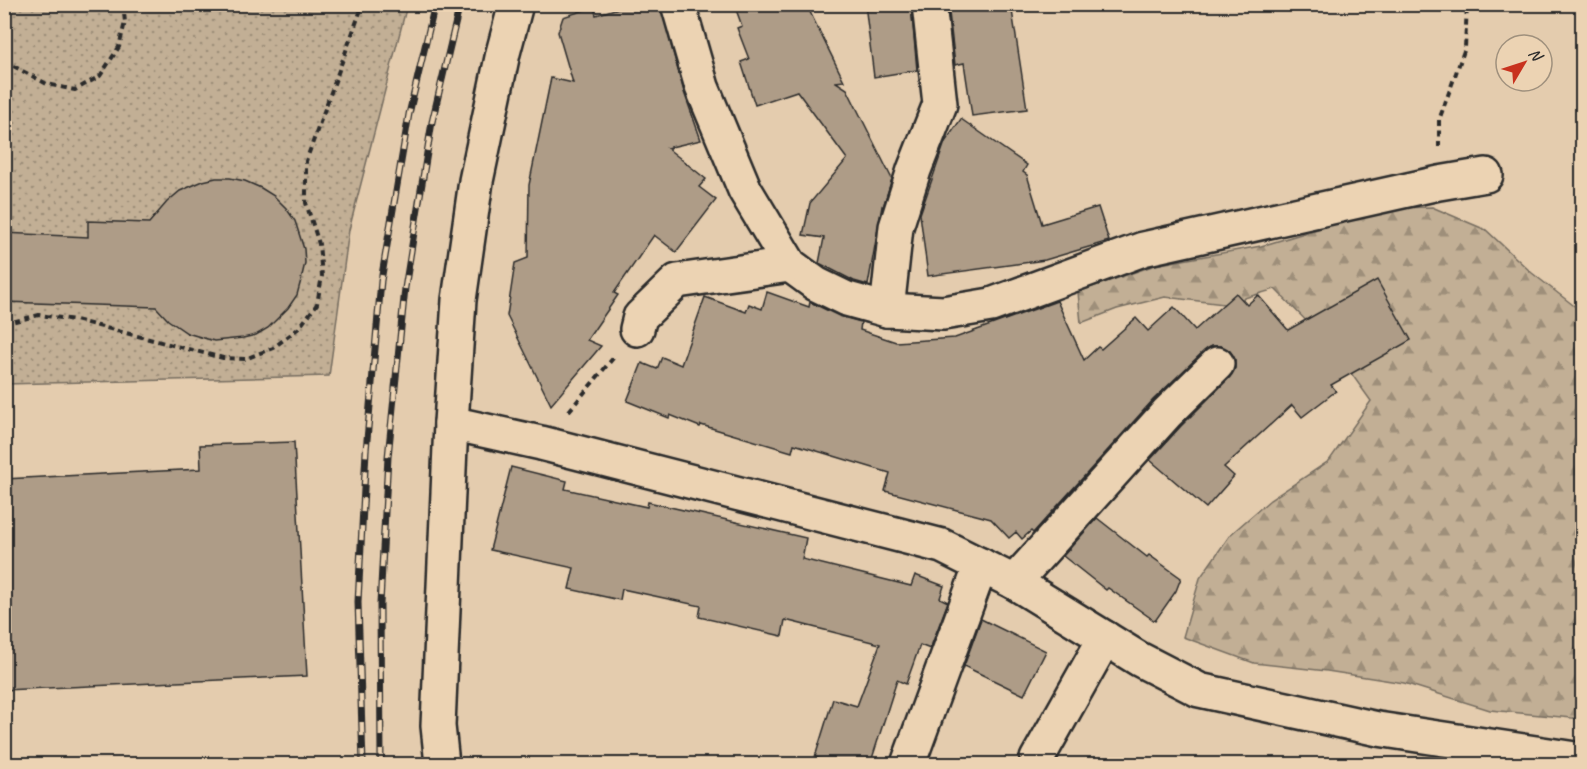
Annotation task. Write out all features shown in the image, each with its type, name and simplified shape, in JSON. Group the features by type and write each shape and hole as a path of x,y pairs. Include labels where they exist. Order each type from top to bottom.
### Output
{"street":[{"path":"442,765 438,726 451,423 459,300 476,181 503,53 516,4"},
{"path":"678,4 702,87 745,190 790,265 816,284 847,299 887,310 943,313 991,305 1143,249 1461,180"},
{"path":"887,310 896,227 940,104 929,4"},
{"path":"637,329 640,317 677,281 790,265"},
{"path":"1014,582 1167,413 1217,364"},
{"path":"451,423 541,443 942,546 1014,582 1104,638 1199,690 1378,729 1582,760"},
{"path":"908,765 981,566"},
{"path":"1036,759 1104,638"}],"path":[{"path":"4,68 6,62 46,84 75,90 100,76 119,47 125,22 123,4"},
{"path":"4,324 39,315 75,320 223,358 246,359 273,348 299,328 317,304 322,276 319,244 306,203 306,161 363,4"},
{"path":"1461,180 1439,120 1465,48 1467,4"},
{"path":"541,443 637,329"}],"green space":[{"path":"59,4 407,5 349,230 329,376 5,384 4,5 42,5 57,9"},
{"path":"1432,207 1486,230 1532,273 1582,312 1582,719 1490,710 1404,683 1254,663 1183,637 1200,578 1230,535 1270,500 1329,461 1371,401 1333,348 1275,289 1224,304 1165,297 1117,309 1081,323 1078,292 1155,265 1261,246 1388,208"}],"building":[{"path":"631,4 660,4 684,92 701,140 667,148 706,179 699,187 716,200 676,252 654,235 614,293 618,295 587,340 601,346 551,405 507,316 515,263 528,258 529,185 551,78 573,83 558,32 563,17 594,7 596,15"},
{"path":"734,4 806,4 844,81 836,82 847,89 892,179 882,206 868,285 854,281 819,263 824,238 803,235 810,203 847,159 797,91 755,105 741,62 749,59 737,28 742,26"},
{"path":"865,4 911,4 917,70 874,77"},
{"path":"948,4 1011,4 1027,109 972,116 964,63 955,65"},
{"path":"961,119 1027,165 1023,172 1027,175 1042,224 1098,207 1109,241 1045,260 928,276 920,214 945,142"},
{"path":"216,178 245,181 261,188 274,196 295,221 304,249 305,263 301,280 297,295 288,308 268,328 256,335 214,341 187,333 168,320 156,307 4,302 4,233 88,237 88,221 149,223 180,191"},
{"path":"1377,280 1411,340 1331,385 1336,391 1302,417 1292,405 1224,467 1234,476 1206,508 1150,460 1230,377 1235,368 1235,359 1230,351 1221,346 1212,346 1204,351 1153,400 1033,533 1031,531 1022,539 1016,532 1009,538 991,519 885,491 890,473 794,444 792,452 701,425 700,427 670,415 669,418 627,401 642,363 657,369 662,357 681,365 705,297 746,312 749,304 762,309 767,292 809,307 810,302 839,316 861,322 860,330 896,342 955,338 1057,301 1084,360 1098,347 1101,349 1136,318 1148,331 1174,307 1195,330 1236,293 1247,305 1258,295 1288,330"},
{"path":"294,442 307,676 4,690 4,479 201,469 200,445"},
{"path":"511,467 567,481 565,489 647,507 648,502 806,538 802,559 911,586 915,575 944,586 940,598 948,602 930,649 920,645 906,684 897,680 870,765 837,765 815,757 833,699 857,706 880,644 785,620 782,636 699,617 701,606 622,589 620,600 569,589 574,568 490,550"},
{"path":"1097,518 1147,557 1149,555 1181,578 1176,591 1155,621 1108,588 1106,590 1063,556"},
{"path":"981,619 1046,651 1024,695 964,666"}],"railway":[{"path":"363,764 358,602 366,451 381,281 409,114 435,4"},
{"path":"381,764 380,604 388,457 405,288 432,122 460,4"}]}
